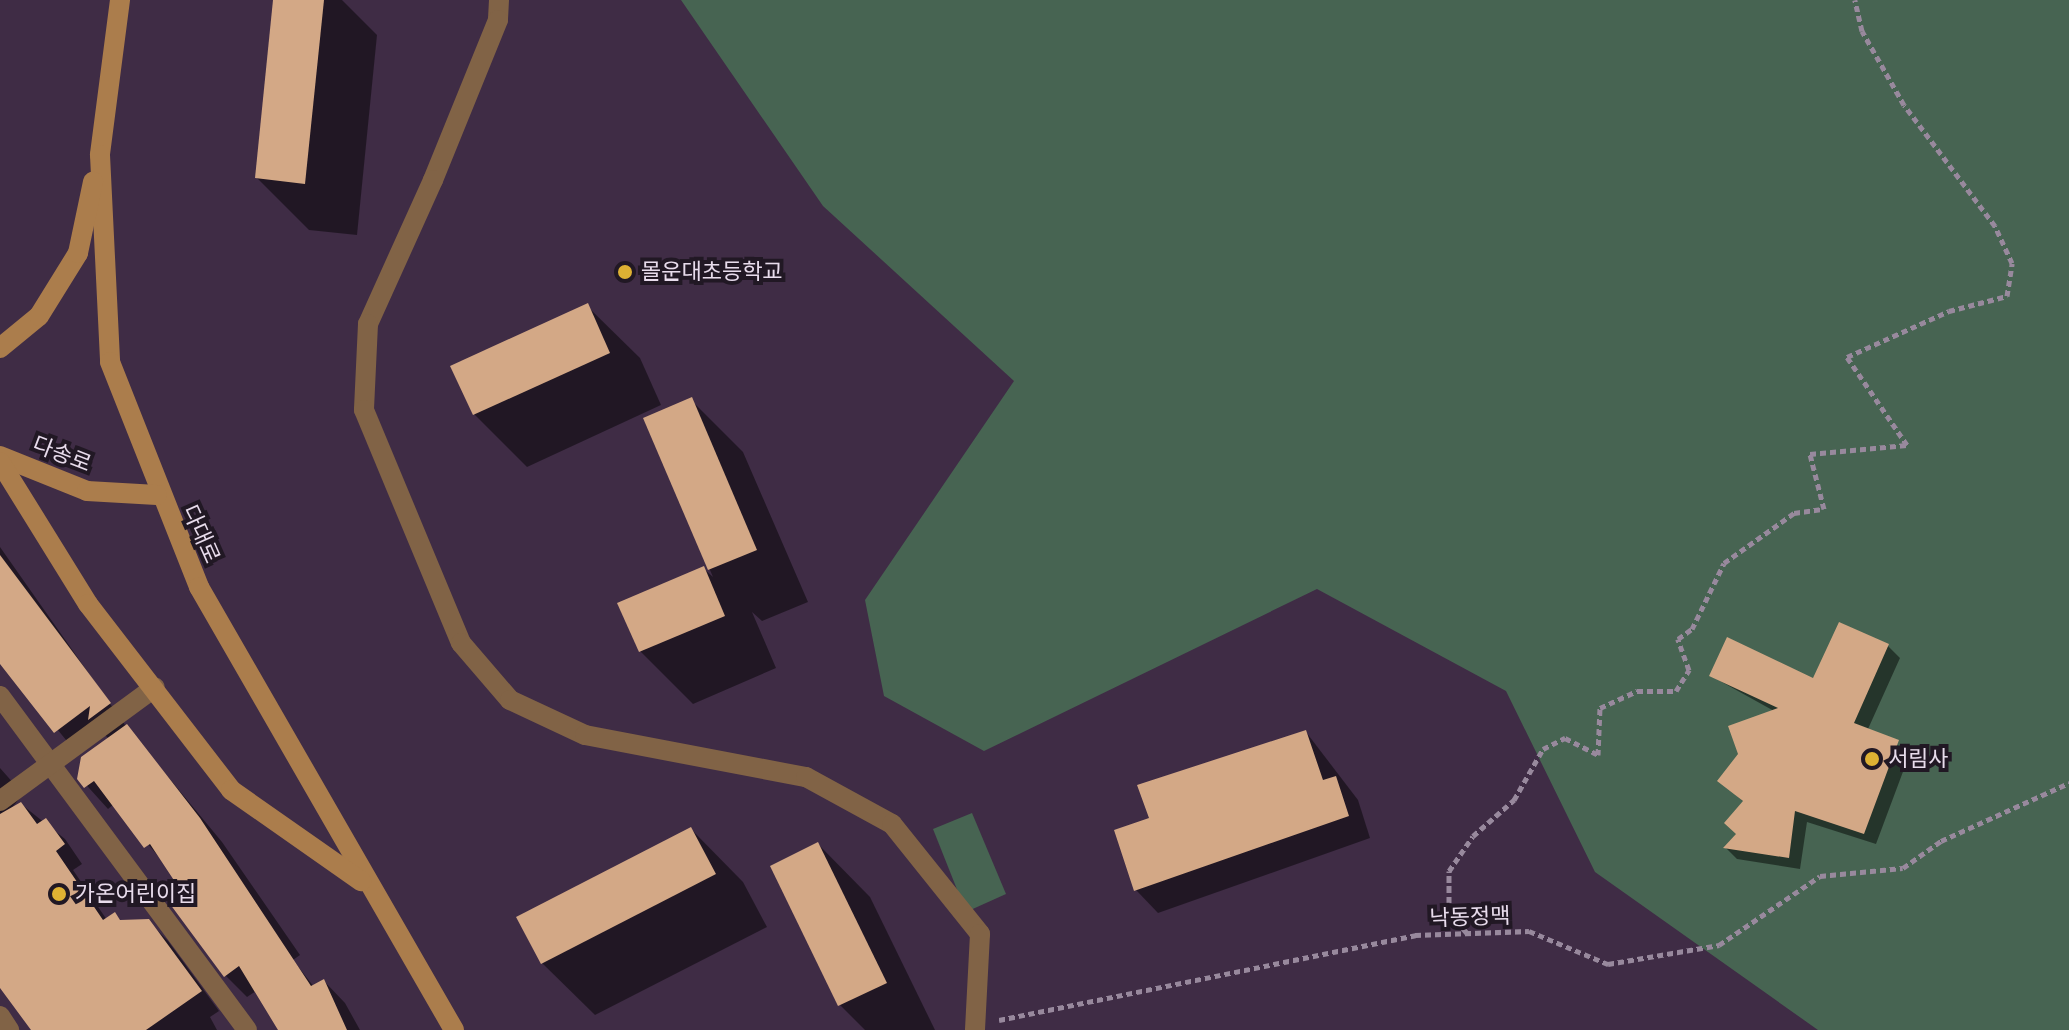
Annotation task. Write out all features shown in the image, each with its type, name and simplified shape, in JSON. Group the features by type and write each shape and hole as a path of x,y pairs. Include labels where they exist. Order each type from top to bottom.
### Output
{"main road":[{"name":"다대로","path":"120,0 100,155 110,362 157,495 199,587 366,885 454,1030"},
{"path":"0,348 39,316 78,253 100,155"},
{"name":"다송로","path":"0,456 87,491 157,495"},
{"path":"0,462 88,604 155,687 231,790 366,885"}],"street":[{"path":"499,0 498,20 439,166 368,324 364,410 461,643 510,700 585,735 806,777 892,824 980,934 975,1029"},
{"path":"0,801 155,687"},
{"path":"0,696 247,1030"},
{"path":"0,1016 9,1030"}],"path":[{"path":"1467,933 1449,912 1449,871 1473,836 1514,800 1543,749 1565,738 1598,755 1600,708 1637,691 1676,691 1689,670 1678,639 1692,629 1724,563 1794,513 1824,509 1810,454 1907,445 1847,357 1949,311 2007,296 2012,263 1995,226 1904,105 1862,31 1855,0"},
{"name":"낙동정맥","path":"975,1029 1415,935 1529,931 1608,964 1719,945 1820,876 1903,868 1941,841 2069,783"}],"green space":[{"path":"681,0 2069,0 2069,1030 1818,1030 1595,872 1506,691 1317,589 984,751 884,696 865,600 1014,381 823,206"},
{"path":"972,813 1006,894 966,912 933,829"}],"building":[{"path":"273,0 324,0 305,184 255,178"},
{"path":"588,303 610,353 473,415 450,366"},
{"path":"692,397 757,550 708,570 643,418"},
{"path":"0,555 111,703 88,720 90,706 54,733 0,664"},
{"path":"704,566 725,616 639,652 617,603"},
{"path":"1839,622 1889,644 1854,723 1899,740 1864,834 1795,811 1789,858 1723,848 1736,834 1724,823 1743,801 1717,781 1738,754 1728,726 1778,708 1709,676 1727,637 1813,678"},
{"path":"127,724 200,818 311,986 324,979 347,1030 278,1030 239,966 224,977 170,904 183,894 150,844 144,848 94,781 84,788 77,779 81,757"},
{"path":"1306,730 1323,780 1336,776 1349,816 1134,891 1114,830 1149,818 1137,785"},
{"path":"21,802 37,824 46,818 65,844 56,851 103,920 115,912 120,920 149,919 202,991 146,1030 31,1030 0,988 0,814"},
{"path":"691,827 716,874 541,964 516,917"},
{"path":"818,842 887,983 838,1006 770,866"}],"place":[{"name":"몰운대초등학교","path":"625,272"},
{"name":"서림사","path":"1872,759"},
{"name":"가온어린이집","path":"59,894"}]}
